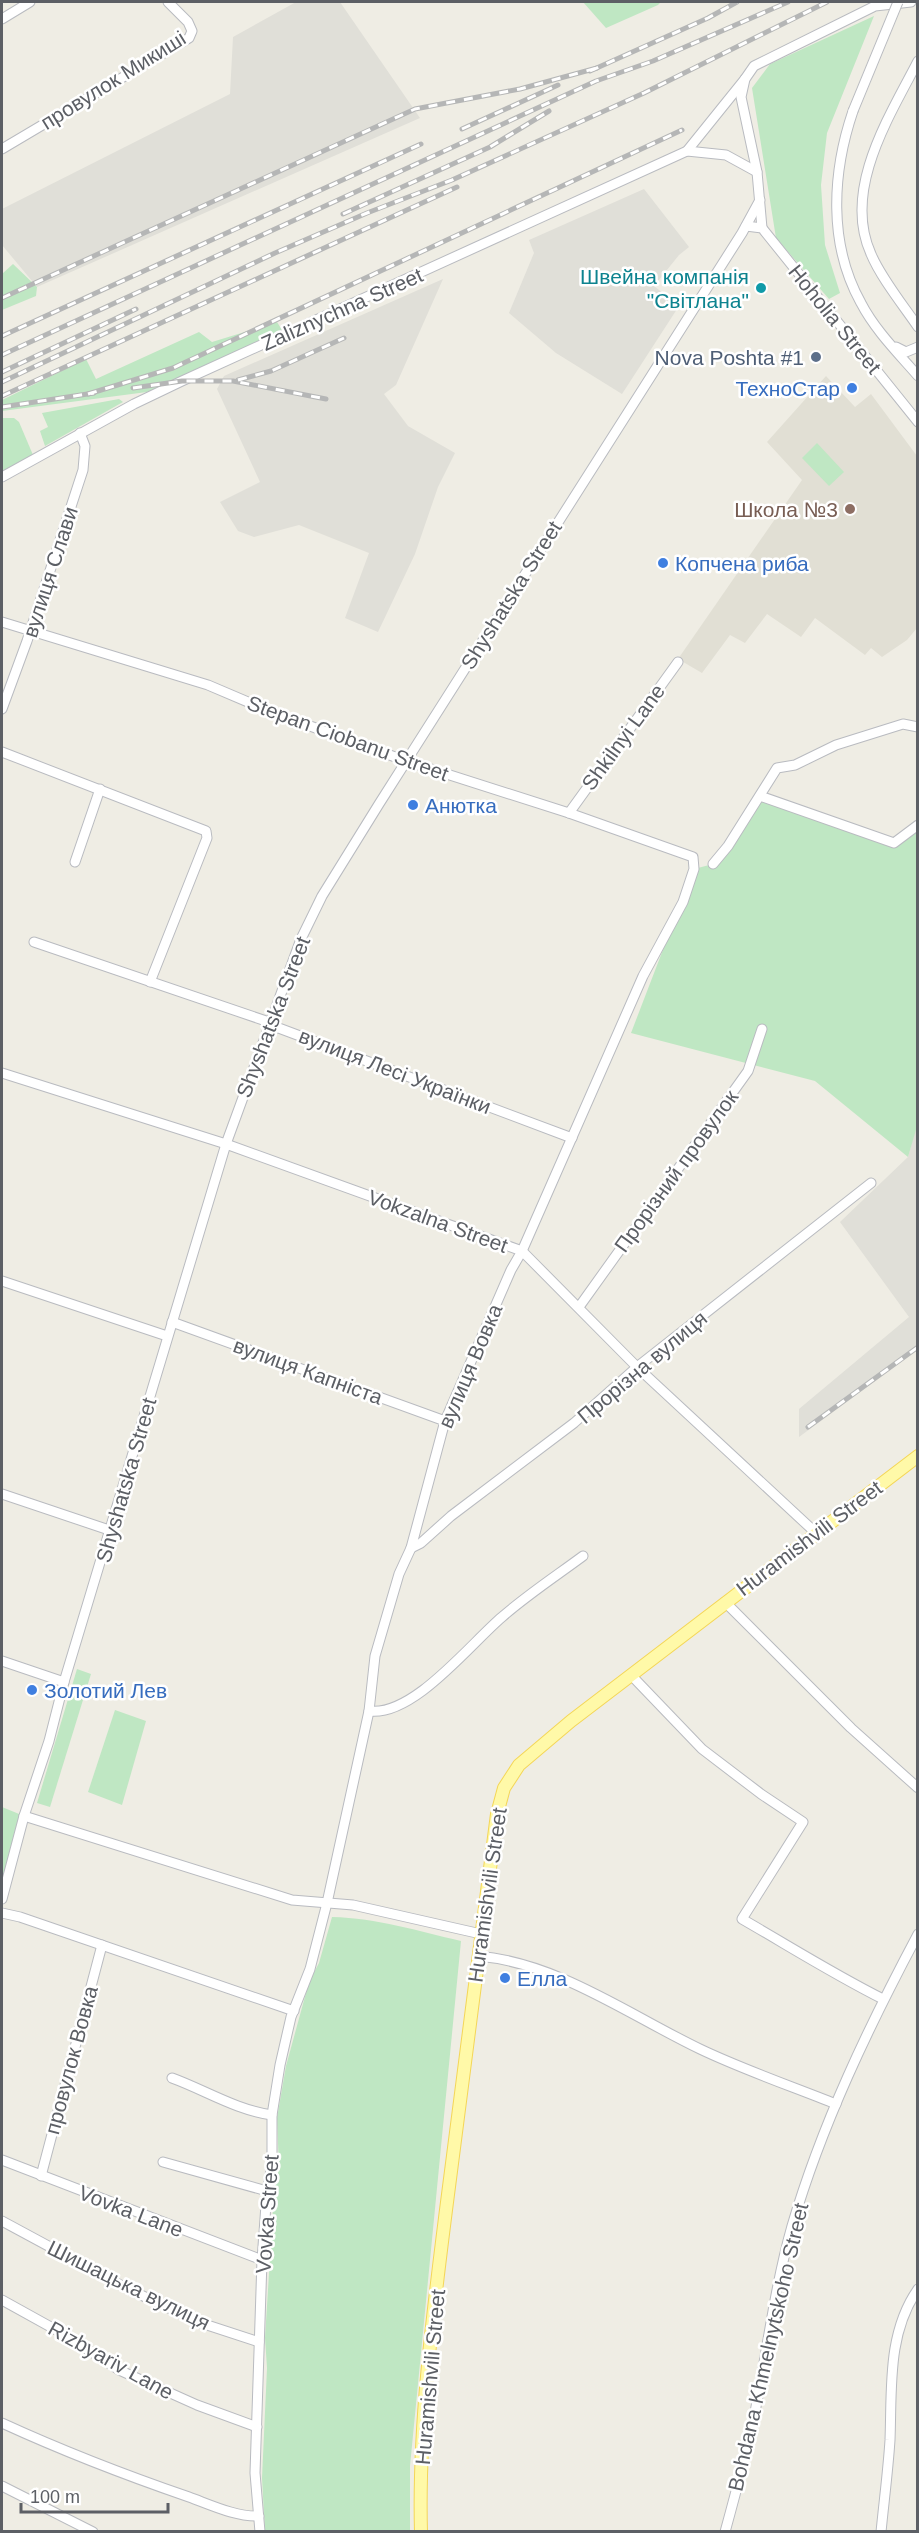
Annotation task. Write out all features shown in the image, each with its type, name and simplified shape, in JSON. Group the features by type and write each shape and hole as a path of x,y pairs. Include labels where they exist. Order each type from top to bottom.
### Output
{"main road":[{"name":"Huramishvili Street","path":"421,2532 423,2457 432,2339 461,2076 497,1814 504,1788 519,1765 631,1675 918,1456"}],"street":[{"path":"2,19 30,2"},
{"name":"провулок Микиші","path":"2,149 189,38 192,31 188,22 168,2"},
{"name":"Hoholia Street","path":"898,2 843,140 836,207 840,244 847,273 861,304 890,344 918,376"},
{"name":"Zaliznychna Street","path":"2,477 80,433 182,381 687,151 754,66 875,6 911,2"},
{"path":"918,61 875,146 865,181 863,211 864,234 871,255 918,327"},
{"path":"745,79 741,97 757,172 762,228 746,226"},
{"path":"687,151 726,155 757,172"},
{"name":"Shyshatska Street","path":"2,1899 24,1816 49,1741 64,1682 112,1531 167,1336 226,1144 301,939 322,896 746,226 760,200"},
{"name":"Hoholia Street","path":"762,228 918,422"},
{"name":"Hoholia Street","path":"890,344 906,352 918,347"},
{"name":"вулиця Слави","path":"2,709 83,470 85,446 80,433"},
{"name":"Stepan Ciobanu Street","path":"2,622 208,685 269,711 406,761 569,813 693,857"},
{"name":"Shkilnyi Lane","path":"569,813 678,662"},
{"path":"713,864 728,846 777,768 795,765 836,745 903,724 918,727"},
{"path":"2,752 202,828 207,835 150,982"},
{"path":"75,862 100,789"},
{"path":"760,796 894,843 918,825"},
{"name":"вулиця Вовка","path":"327,1903 369,1711 375,1656 399,1574 411,1548 445,1421 643,976 674,923 694,869 693,857"},
{"name":"вулиця Лесі Українки","path":"34,942 269,1022 572,1138"},
{"name":"Прорізний провулок","path":"579,1307 748,1071 762,1029"},
{"name":"Vokzalna Street","path":"2,1073 226,1144 522,1251 637,1367 817,1534"},
{"name":"Прорізна вулиця","path":"411,1548 421,1543 451,1516 574,1423 637,1367 871,1183"},
{"path":"2,1281 167,1336"},
{"name":"вулиця Капніста","path":"172,1322 445,1421"},
{"path":"2,1494 112,1531"},
{"path":"369,1711 378,1712 389,1709 431,1686 501,1617 583,1556"},
{"path":"725,1602 851,1728 918,1788"},
{"path":"2,1661 64,1682"},
{"path":"631,1675 702,1749 761,1794 803,1822 742,1919 843,1980 883,1999"},
{"path":"24,1816 292,1900 353,1905 481,1934"},
{"name":"Vovka Street","path":"260,2532 255,2474 256,2427 262,2259 267,2191 272,2165 272,2115 280,2065 294,2011 310,1969 327,1903"},
{"path":"4,1914 294,2011"},
{"name":"Bohdana Khmelnytskoho Street","path":"726,2532 754,2414 792,2227 836,2104 883,1999 918,1934"},
{"name":"провулок Вовка","path":"41,2176 102,1945"},
{"path":"478,1956 519,1963 568,1981 703,2051 836,2104"},
{"path":"172,2078 236,2105 272,2115"},
{"name":"Vovka Lane","path":"2,2160 262,2259"},
{"path":"163,2162 267,2191"},
{"name":"Шишацька вулиця","path":"2,2221 128,2289 201,2323 259,2342"},
{"path":"881,2532 890,2441 891,2365 901,2326 918,2289"},
{"name":"Rizbyariv Lane","path":"2,2300 67,2336 120,2370 188,2401 256,2427"},
{"path":"2,2423 104,2468 248,2517 259,2516"},
{"path":"2,2486 93,2532"}],"shaded area":[{"path":"296,2 340,2 420,118 37,287 2,245 2,209 230,94 233,37"},
{"path":"644,189 689,247 679,255 654,286 679,306 622,394 556,353 509,313 534,253 529,240"},
{"path":"443,279 396,385 384,394 408,426 455,453 438,487 415,554 378,632 345,618 369,553 299,525 254,537 238,531 220,502 260,482 217,389 224,376"},
{"name":"Школа №3","path":"826,376 855,407 871,394 917,456 917,628 907,640 882,657 871,648 865,655 815,618 801,637 767,614 745,643 730,635 702,673 678,659 802,480 767,442"},
{"path":"917,1123 917,1350 799,1437 799,1409 909,1317 840,1222 908,1157"}],"green space":[{"path":"583,2 661,2 606,28"},
{"path":"874,16 827,133 821,185 825,245 840,293 829,299 776,238 752,88 770,64"},
{"path":"13,264 37,287 36,296 2,310 2,274"},
{"path":"277,322 282,330 147,392 2,411 2,400 86,359 96,379 199,332 212,342"},
{"path":"119,399 123,402 45,446 40,431 48,427 42,413"},
{"path":"2,418 14,418 19,422 33,455 2,471"},
{"path":"817,443 844,472 829,486 802,458"},
{"path":"760,796 894,843 917,825 918,1123 908,1157 815,1081 631,1033 694,869 713,864"},
{"path":"77,1669 91,1674 50,1807 37,1803"},
{"path":"115,1710 146,1721 122,1805 88,1792"},
{"path":"2,1807 24,1816 2,1898"},
{"path":"332,1917 381,1922 461,1941 410,2466 410,2531 265,2532 262,2478 267,2368 265,2338 274,2193 279,2168 277,2118 286,2066 309,1982 319,1963"}],"railway":[{"path":"590,71 708,18 737,2"},
{"path":"2,355 596,81 653,61 788,2"},
{"path":"2,382 275,253 367,213 452,180 644,93 827,2"},
{"path":"2,298 415,109 520,89 597,68"},
{"path":"462,129 558,85"},
{"path":"343,214 490,147 549,111"},
{"path":"88,394 173,368 682,130"},
{"path":"2,336 421,144"},
{"path":"2,396 457,187"},
{"path":"2,372 136,309"},
{"path":"238,380 271,371 344,338"},
{"path":"133,388 182,381 233,381 326,399"},
{"path":"2,407 94,393"},
{"path":"808,1427 918,1347"}],"place":[{"name":"Швейна компанія \"Світлана\"","path":"761,288"},
{"name":"Nova Poshta #1","path":"816,357"},
{"name":"ТехноСтар","path":"852,388"},
{"name":"Школа №3","path":"850,509"},
{"name":"Копчена риба","path":"663,563"},
{"name":"Анютка","path":"413,805"},
{"name":"Золотий Лев","path":"32,1690"},
{"name":"Елла","path":"505,1978"}]}
